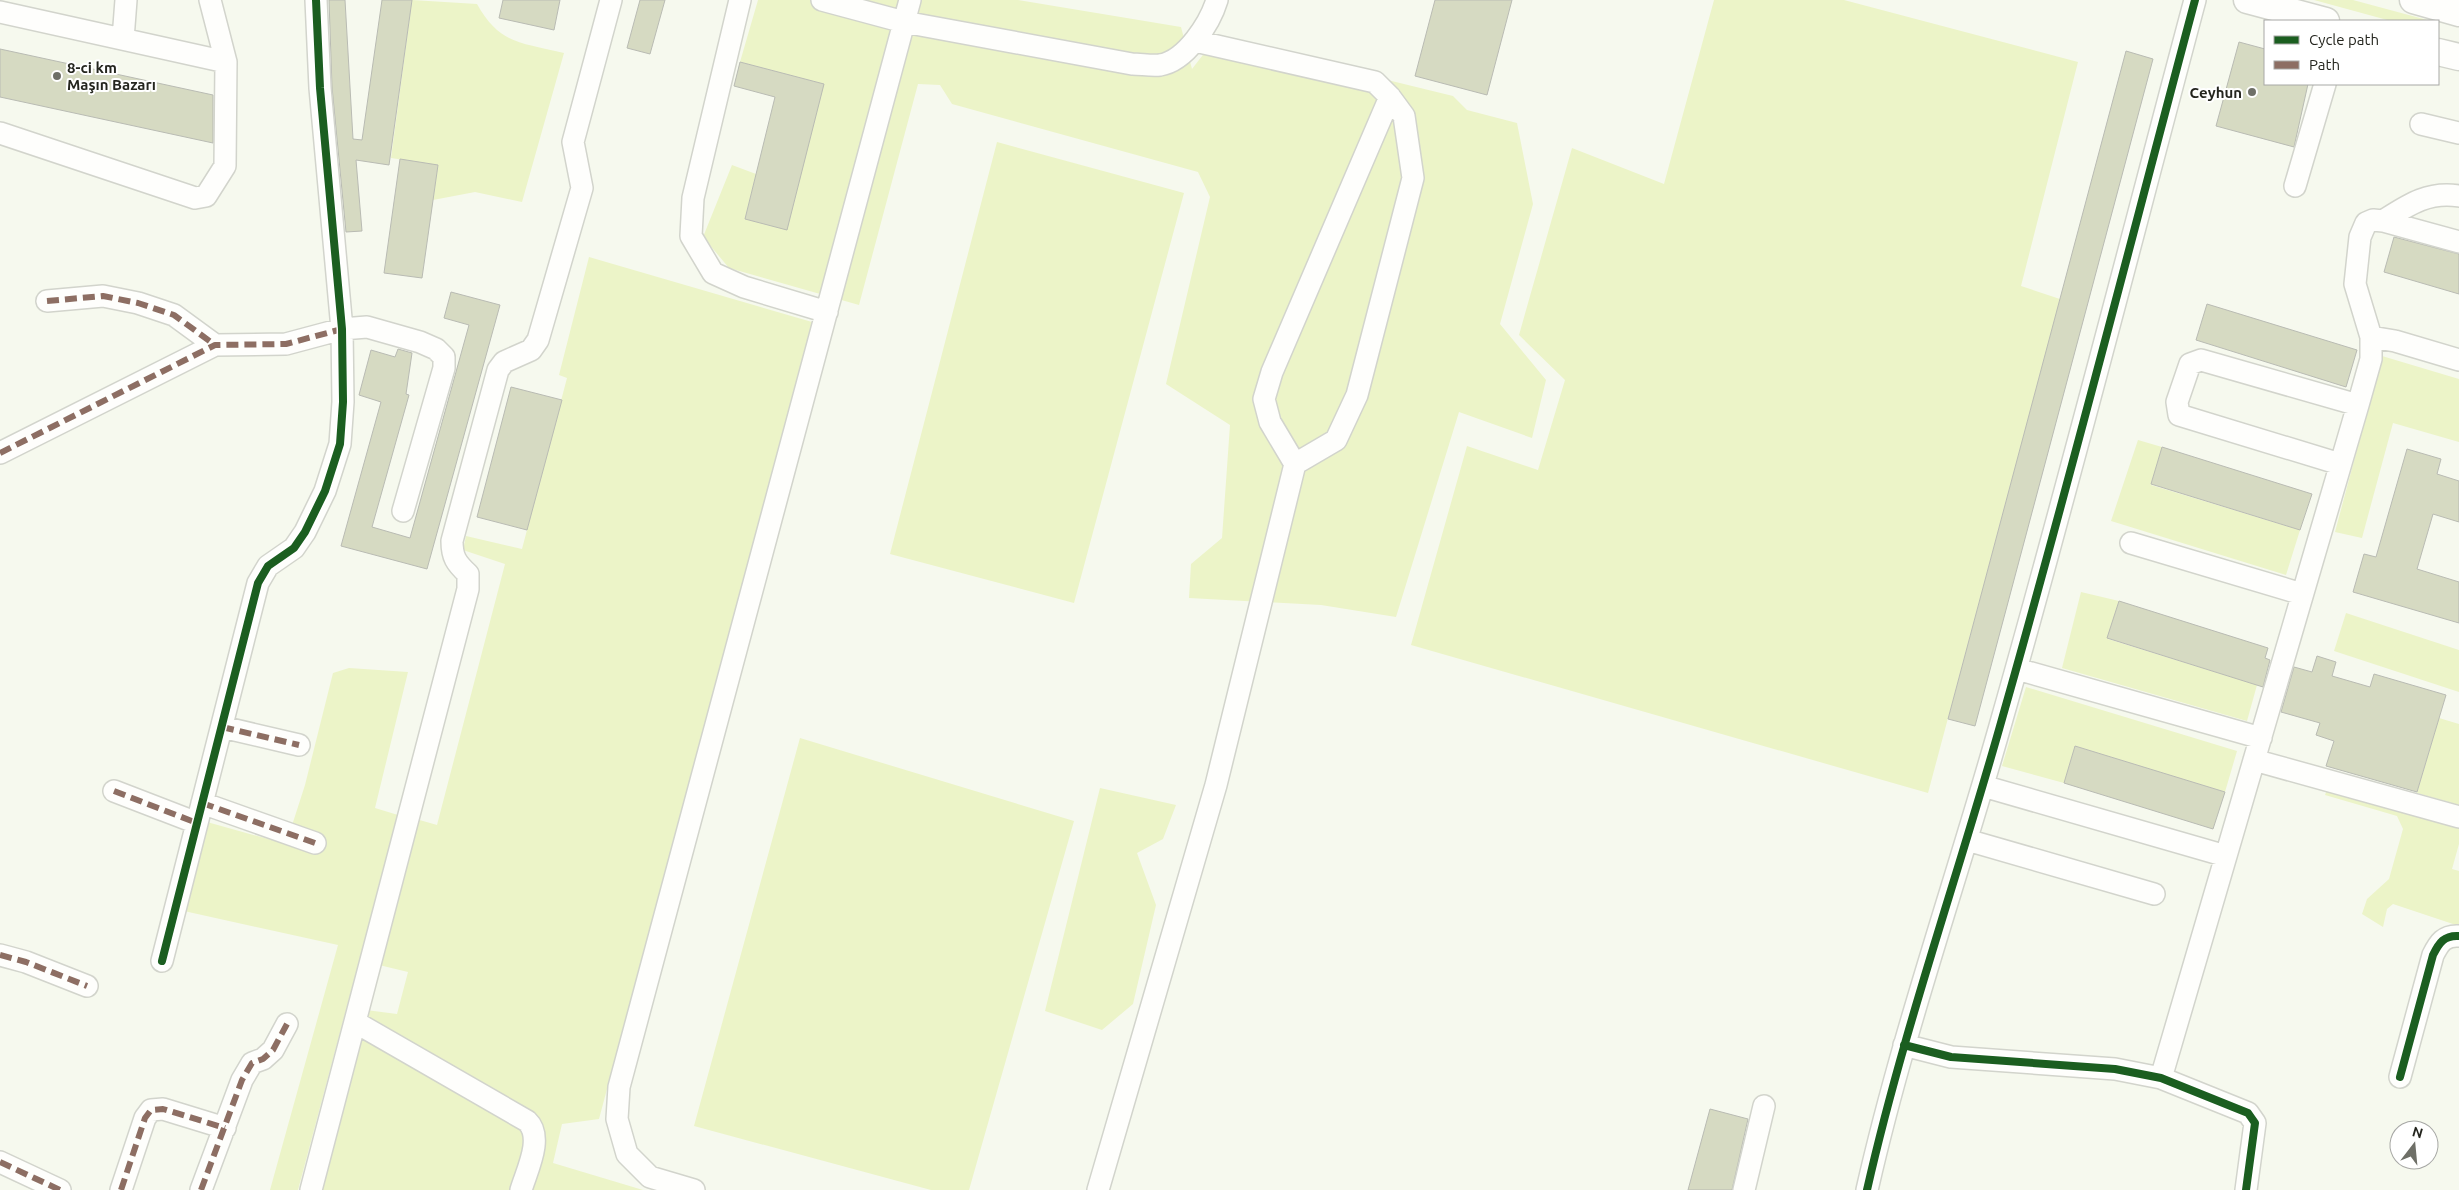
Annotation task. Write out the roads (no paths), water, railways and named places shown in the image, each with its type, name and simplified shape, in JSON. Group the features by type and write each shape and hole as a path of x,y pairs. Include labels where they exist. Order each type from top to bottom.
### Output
{"main road":[{"path":"2247,0 2322,20"},
{"path":"2412,0 2459,13"},
{"path":"2439,52 2459,58"}],"street":[{"path":"123,39 126,0"},
{"path":"0,133 195,198 206,196 225,166 226,62 210,0"},
{"path":"162,961 258,583 268,566 294,548 305,532 325,491 340,444 343,402 342,329 320,88 316,0"},
{"path":"311,1190 468,589 468,574 456,562 452,553 452,541 498,370 504,362 531,350 538,340 582,188 573,142 611,0"},
{"path":"740,0 693,198 691,236 713,273 744,287 827,312"},
{"path":"822,0 904,22 1132,64 1161,65 1174,58 1195,41 1213,13 1217,0"},
{"path":"694,1190 650,1177 627,1154 617,1119 619,1087 910,0"},
{"path":"1867,1190 1884,1116 1904,1045 1984,786 2017,668 2195,0"},
{"path":"0,12 35,10 123,39 226,62"},
{"path":"1195,41 1375,82 1390,97 1404,116 1413,178 1357,395 1336,440 1295,464"},
{"path":"2295,186 2324,85"},
{"path":"1098,1190 1216,785 1295,464 1270,422 1264,399 1272,372 1390,97"},
{"path":"2420,124 2459,133"},
{"path":"2383,221 2412,202 2443,193 2459,196"},
{"path":"2162,1078 2371,359 2371,337 2355,284 2362,229 2366,223 2373,220 2383,221 2459,242"},
{"path":"47,301 103,296 138,303 174,315 215,345"},
{"path":"0,453 215,345 286,344 342,329 367,327 420,342 436,349 444,357 444,368 403,511"},
{"path":"2371,337 2396,341 2459,360"},
{"path":"2340,464 2179,415 2177,402 2190,364 2201,360 2358,405"},
{"path":"2130,543 2302,594"},
{"path":"2017,668 2260,738"},
{"path":"222,727 299,745"},
{"path":"2254,760 2459,817"},
{"path":"1984,786 2226,856"},
{"path":"114,791 315,843"},
{"path":"1967,840 2154,894"},
{"path":"2400,1076 2433,955 2440,941 2451,936 2459,936"},
{"path":"0,955 26,962 87,986"},
{"path":"354,1022 527,1121 533,1127 536,1137 521,1190"},
{"path":"201,1190 242,1080 252,1064 264,1059 273,1050 287,1024"},
{"path":"1904,1045 1951,1057 2115,1069 2162,1078 2239,1109 2252,1116 2256,1131 2246,1190"},
{"path":"1744,1190 1764,1106"},
{"path":"121,1190 145,1118 151,1110 163,1109 225,1128"},
{"path":"0,1162 60,1190"}],"place":[{"name":"8-ci km Maşın Bazarı","path":"57,76"},
{"name":"Ceyhun","path":"2252,92"}]}
